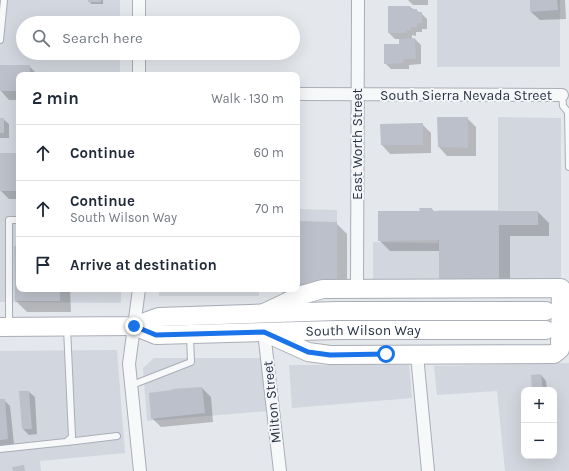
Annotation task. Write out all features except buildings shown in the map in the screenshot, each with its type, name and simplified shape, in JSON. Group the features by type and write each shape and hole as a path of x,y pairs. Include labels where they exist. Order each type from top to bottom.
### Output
{"main road":[{"path":"264,313 316,290 565,287 560,349 554,354 330,355 308,352 264,332"},
{"name":"South Wilson Way","path":"5,327 134,326 159,317 264,313 337,311 546,311"},
{"name":"South Wilson Way","path":"134,326 156,335 337,330 546,330"}],"street":[{"path":"139,0 139,16"},
{"name":"East Worth Street","path":"357,289 358,0"},
{"path":"139,60 139,72"},
{"name":"South Sierra Nevada Street","path":"300,94 562,95"},
{"path":"139,292 129,364 140,471"},
{"name":"Milton Street","path":"264,332 280,471"},
{"path":"417,355 428,471"}],"lane":[{"path":"0,40 4,0"},
{"path":"562,95 563,106 568,112 569,167"},
{"path":"5,327 9,220 16,220"},
{"path":"66,442 72,437 67,326"},
{"path":"132,385 191,362 190,334"},
{"path":"0,449 117,436"}],"shaded area":[{"path":"0,0 120,0 120,16 16,16 16,60 120,60 120,72 16,72 16,292 121,292 121,303 0,302"},
{"path":"437,0 560,0 560,67 437,67"},
{"path":"498,117 561,118 561,283 373,283 373,242 438,243 438,210 498,210"},
{"path":"300,209 337,210 337,283 300,283"},
{"path":"159,292 259,292 259,296 159,296"},
{"path":"117,350 125,453 40,461 41,471 0,471 0,351"},
{"path":"154,358 264,358 268,411 147,421 143,368"},
{"path":"569,363 569,471 505,471 497,391 437,395 434,366"},
{"path":"289,365 409,365 412,398 292,408"}],"route":[{"path":"134,326 156,335 264,332 290,342 308,352 330,355 386,354"}]}
